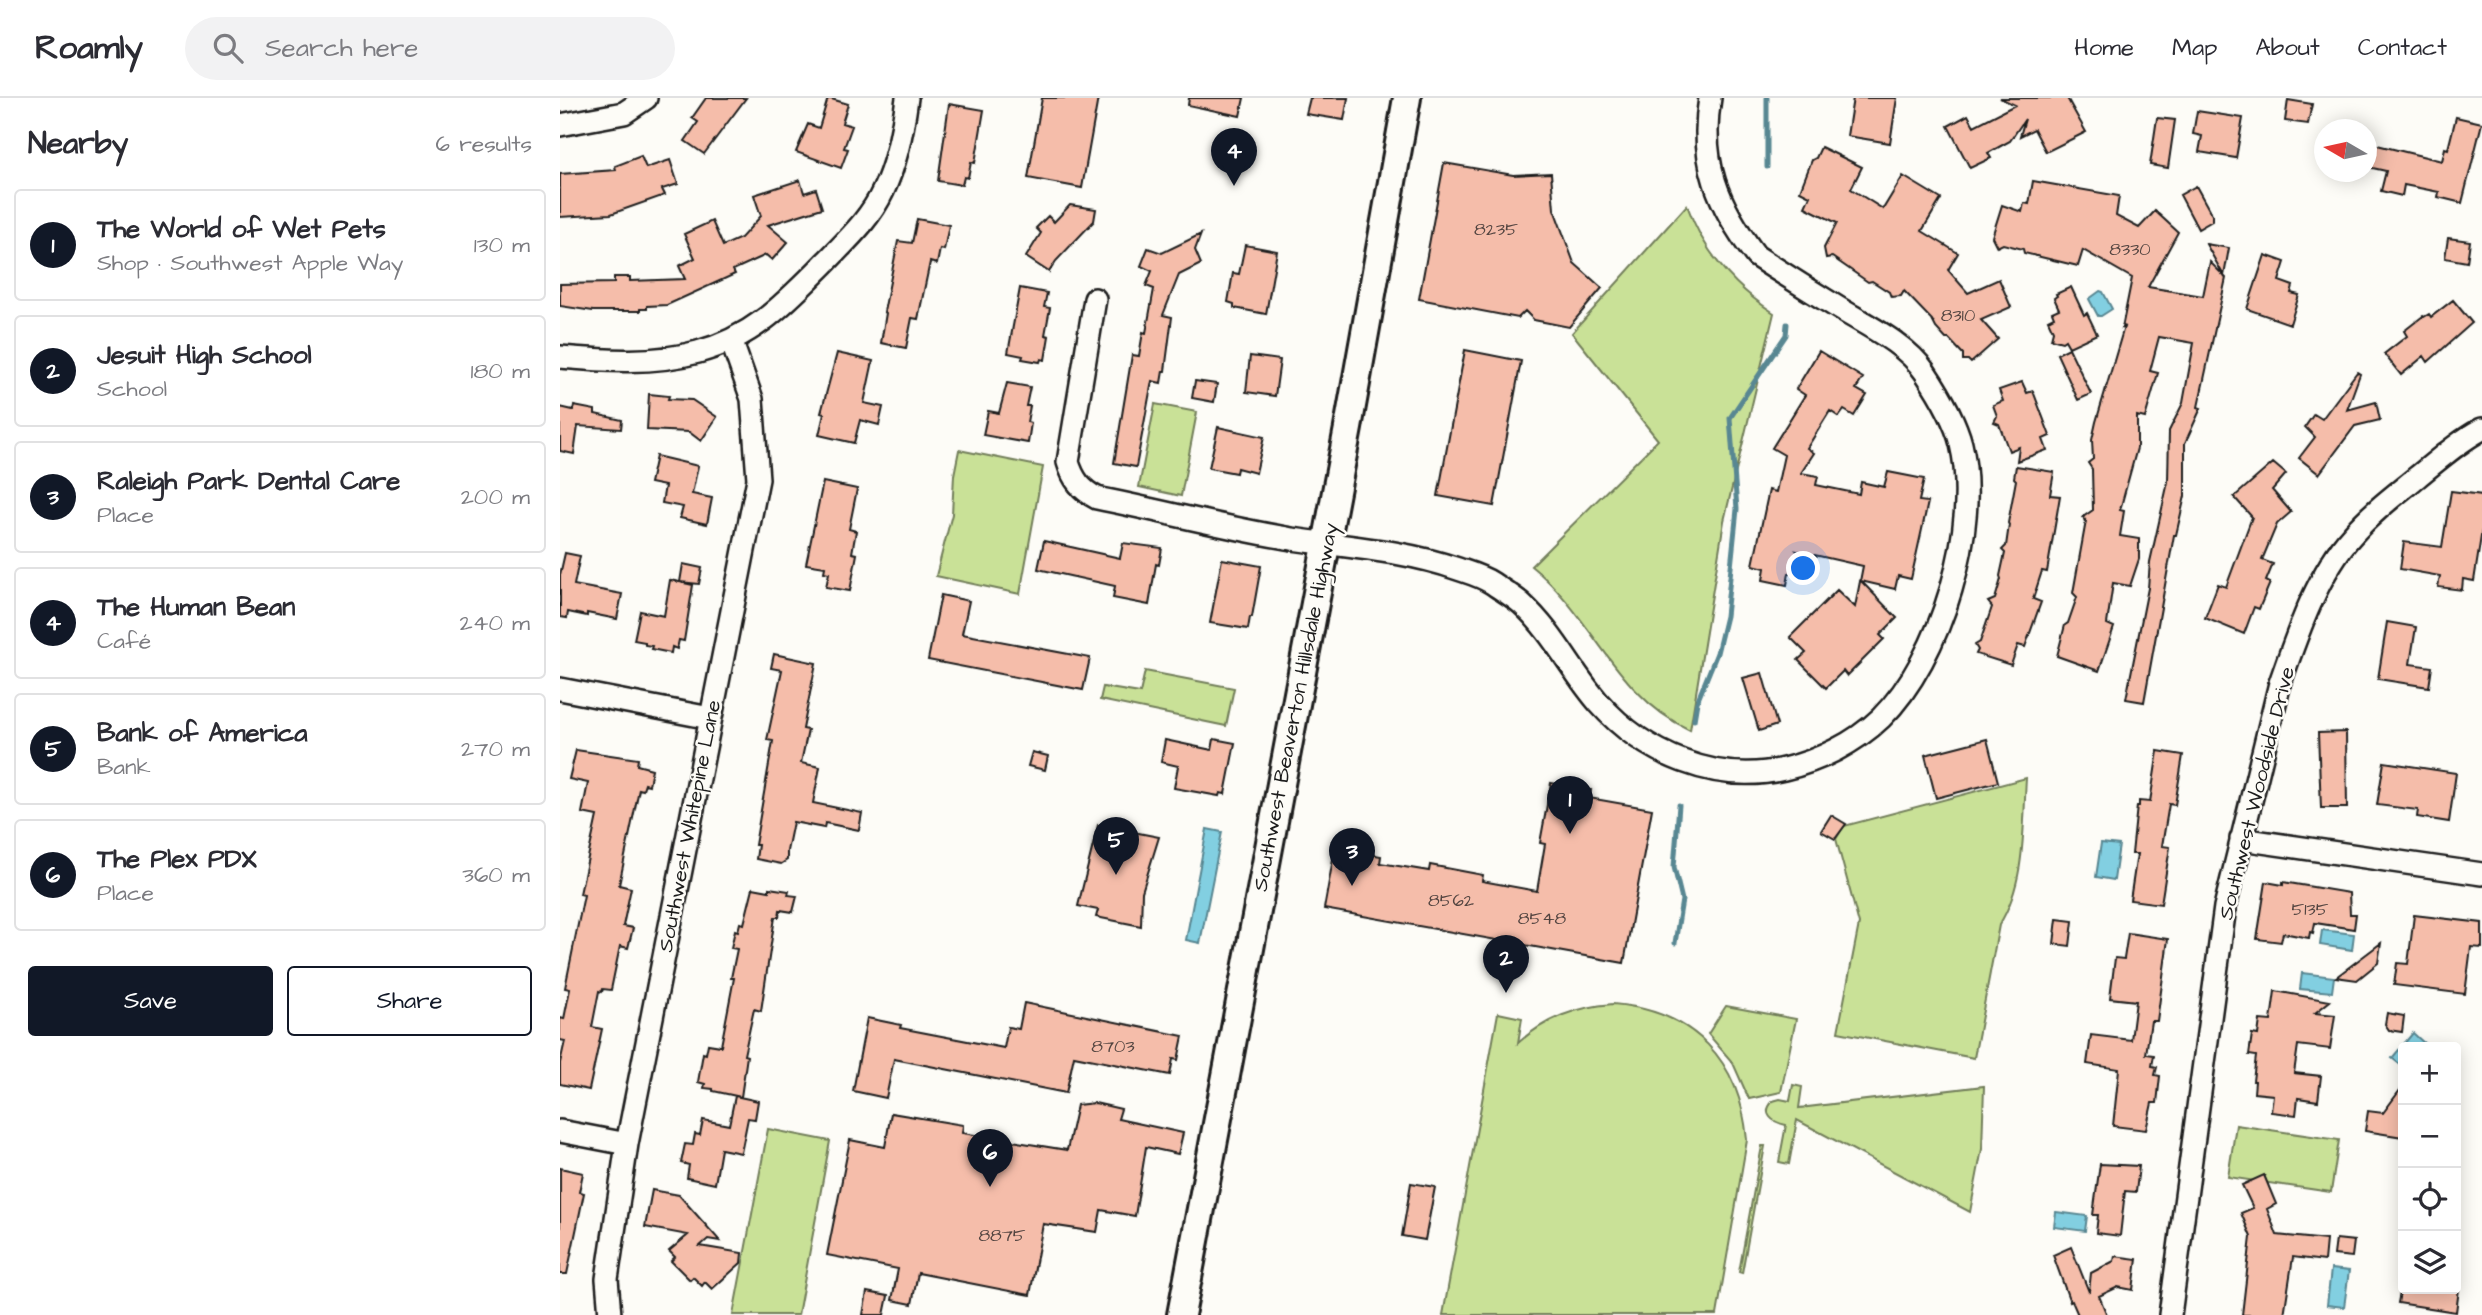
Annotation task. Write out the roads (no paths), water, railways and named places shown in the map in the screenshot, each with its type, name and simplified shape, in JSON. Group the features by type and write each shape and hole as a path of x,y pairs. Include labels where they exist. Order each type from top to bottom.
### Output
{"main road":[{"name":"Southwest Beaverton Hillsdale Highway","path":"1181,1315 1407,98"}],"street":[{"path":"560,125 624,113 646,98"},
{"path":"560,357 638,360 700,352 731,340 776,312 861,226 873,209 892,169 907,98"},
{"path":"1096,299 1068,462 1072,476 1088,494 1290,538 1421,557 1484,578 1522,604 1550,636 1600,704 1633,734 1671,757 1698,767 1753,773 1798,766 1856,738 1880,719 1901,695 1926,655 1959,559 1968,505 1961,442 1944,404 1923,369 1897,345 1756,256 1741,236 1725,210 1711,176 1706,117 1710,98"},
{"name":"Southwest Whitepine Lane","path":"609,1314 607,1279 627,1144 758,479 752,399 731,340"},
{"name":"Southwest Woodside Drive","path":"2170,1315 2225,907 2280,683 2316,593 2331,562 2351,535 2377,509 2457,445 2482,429"},
{"path":"560,689 710,718"},
{"path":"2241,839 2482,874"},
{"path":"560,1131 627,1144"}],"water":[{"path":"2100,291 2112,309 2098,316 2089,299"},
{"path":"1207,829 1222,832 1200,943 1186,940"},
{"path":"2101,843 2119,845 2114,880 2096,877"},
{"path":"2322,930 2354,934 2352,950 2320,945"},
{"path":"2302,973 2334,977 2332,992 2300,989"},
{"path":"2413,1033 2423,1042 2405,1042"},
{"path":"2398,1051 2398,1063 2392,1058"},
{"path":"2056,1212 2087,1216 2085,1231 2054,1227"},
{"path":"2331,1269 2349,1271 2344,1307 2327,1305"}],"waterway":[{"path":"1767,98 1767,167"},
{"path":"1694,720 1697,702 1717,653 1726,616 1737,509 1730,418 1786,335 1787,324"},
{"path":"1675,943 1682,900 1674,867 1679,805"}],"place":[{"name":"The Human Bean","path":"1234,186"},
{"name":"The World of Wet Pets","path":"1570,834"},
{"name":"Bank of America","path":"1116,875"},
{"name":"Raleigh Park Dental Care","path":"1352,886"},
{"name":"Jesuit High School","path":"1506,993"},
{"name":"The Plex PDX","path":"990,1187"}]}
